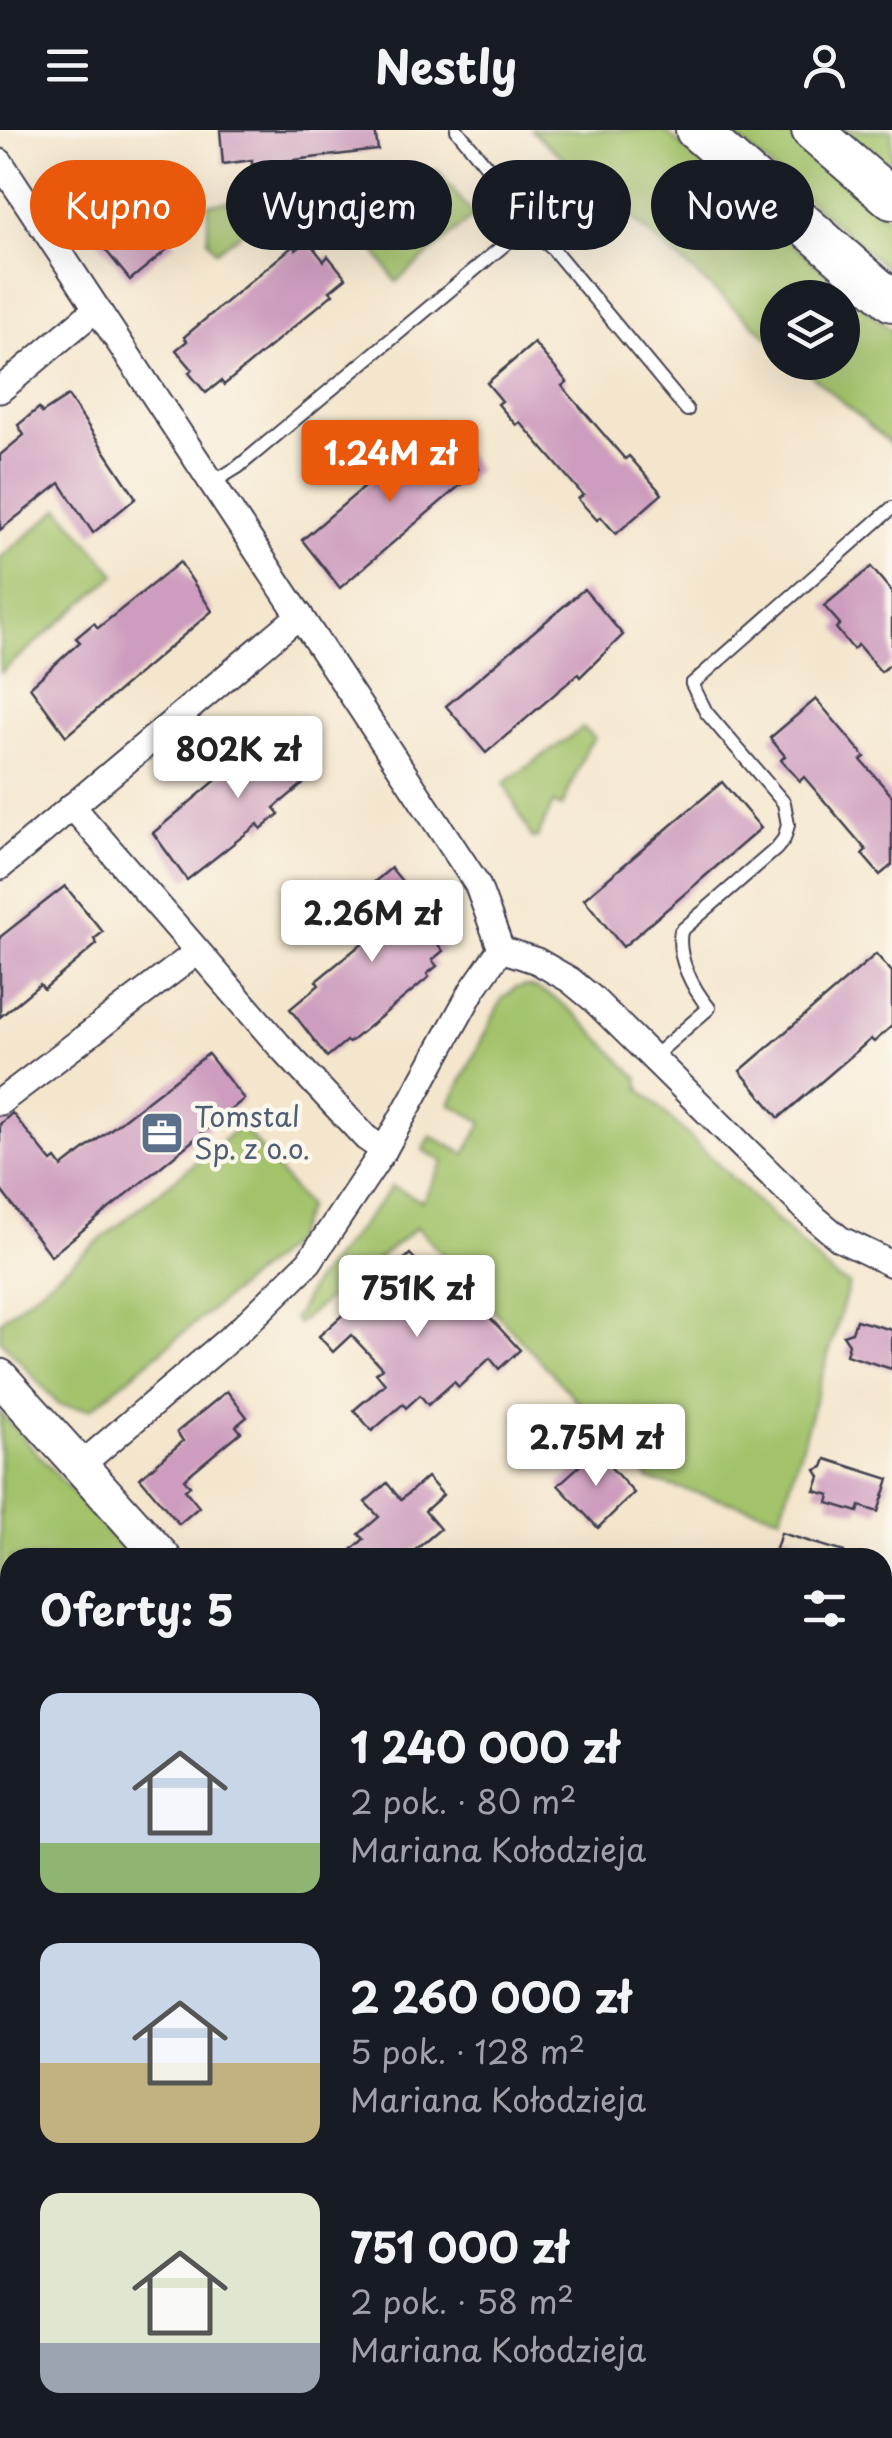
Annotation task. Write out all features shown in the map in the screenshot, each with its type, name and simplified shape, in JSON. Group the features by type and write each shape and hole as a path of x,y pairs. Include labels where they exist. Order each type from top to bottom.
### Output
{"main road":[{"path":"696,130 892,301"},
{"path":"812,130 892,199"}],"street":[{"path":"0,162 477,884 500,949"},
{"path":"0,390 96,309"},
{"path":"0,867 300,615"},
{"path":"72,806 196,953 366,1138 384,1150"},
{"path":"500,949 537,961 570,980 815,1218 840,1239 892,1264"},
{"path":"80,1466 285,1288 308,1262 384,1150 473,989 500,949"},
{"path":"0,1102 196,953"},
{"path":"0,1377 154,1548"}],"lane":[{"path":"457,130 482,160"},
{"path":"212,483 238,467 498,250"},
{"path":"554,250 687,410"},
{"path":"653,1057 709,1008 696,992 690,976 679,945 681,932 776,849 788,825 784,803 706,712 692,684 892,508"}],"green space":[{"path":"531,130 664,130 698,160 651,160 651,235 631,217 631,160 565,160"},
{"path":"727,130 787,130 892,221 892,273 814,205 814,160 762,160"},
{"path":"842,130 892,130 892,173"},
{"path":"452,189 472,214 452,235"},
{"path":"226,202 226,244 216,251 208,240 208,204"},
{"path":"374,250 434,250 396,282"},
{"path":"668,250 800,250 834,280 760,280 760,330"},
{"path":"860,303 892,331 892,445 817,380 860,380"},
{"path":"60,508 116,575 0,673 0,558"},
{"path":"583,728 595,738 562,807 553,803 538,837 532,838 504,783"},
{"path":"515,988 540,990 571,1010 638,1078 640,1089 837,1279 849,1284 781,1516 650,1480 417,1227 297,1324 294,1318 313,1284 392,1186 422,1201 444,1162 423,1150 431,1136 465,1154 483,1122 450,1104 502,999"},
{"path":"242,1125 307,1207 292,1243 91,1409 59,1405 0,1339 0,1321"},
{"path":"0,1412 123,1548 0,1548"}],"building":[{"path":"220,130 375,130 378,150 294,160 226,160 223,164"},
{"path":"106,250 166,250 130,280"},
{"path":"288,250 315,250 324,261 328,256 346,278 330,291 333,294 224,385 221,381 206,393 176,350 187,341 184,337"},
{"path":"534,343 567,382 562,386 625,459 629,456 662,494 616,534 578,499 583,495 520,422 516,425 498,404 502,401 487,383"},
{"path":"68,396 136,498 93,533 60,483 0,530 0,455 24,435 18,425 39,408 42,413"},
{"path":"439,423 479,469 340,588 302,540"},
{"path":"180,562 212,611 66,736 30,687 80,642 76,638 94,623 98,628"},
{"path":"871,567 892,592 892,663 881,672 858,645 853,649 836,628 840,624 824,606"},
{"path":"584,589 623,635 580,677 578,674 486,753 446,706"},
{"path":"816,699 892,796 892,865 880,875 862,854 866,850 804,777 800,781 781,760 785,756 770,738"},
{"path":"289,719 322,768 274,808 279,814 261,829 258,824 187,880 153,833"},
{"path":"722,782 761,828 623,947 584,899"},
{"path":"391,868 422,905 418,908 436,929 430,934 443,951 432,960 437,966 427,974 429,977 327,1057 290,1009 319,985 316,981 365,941 340,911"},
{"path":"65,886 103,932 94,939 97,944 44,989 40,984 0,1017 0,937"},
{"path":"876,954 892,972 892,1026 874,1042 871,1039 779,1118 740,1071"},
{"path":"208,1054 244,1099 51,1256 0,1189 0,1124 12,1113 52,1162 56,1159 62,1167"},
{"path":"410,1254 468,1316 479,1306 520,1350 499,1369 490,1358 459,1387 454,1382 428,1405 420,1395 406,1408 403,1404 372,1431 354,1410 385,1384 376,1373 382,1368 351,1335 333,1352 319,1336"},
{"path":"856,1320 892,1330 892,1369 846,1355 849,1344 843,1335 852,1332"},
{"path":"227,1391 247,1417 236,1426 241,1432 184,1479 190,1486 185,1490 199,1507 179,1524 140,1478 183,1441 177,1432"},
{"path":"596,1451 634,1493 598,1528 558,1485"},
{"path":"826,1459 889,1479 878,1512 860,1506 858,1512 828,1503 830,1495 815,1491 820,1477 816,1470 823,1467"},
{"path":"427,1477 443,1495 425,1511 440,1529 418,1548 354,1548 364,1539 359,1534 379,1517 365,1502 387,1483 401,1500"},
{"path":"781,1533 831,1548 776,1548"}],"place":[{"name":"Tomstal Sp. z o.o.","path":"162,1133"}]}
